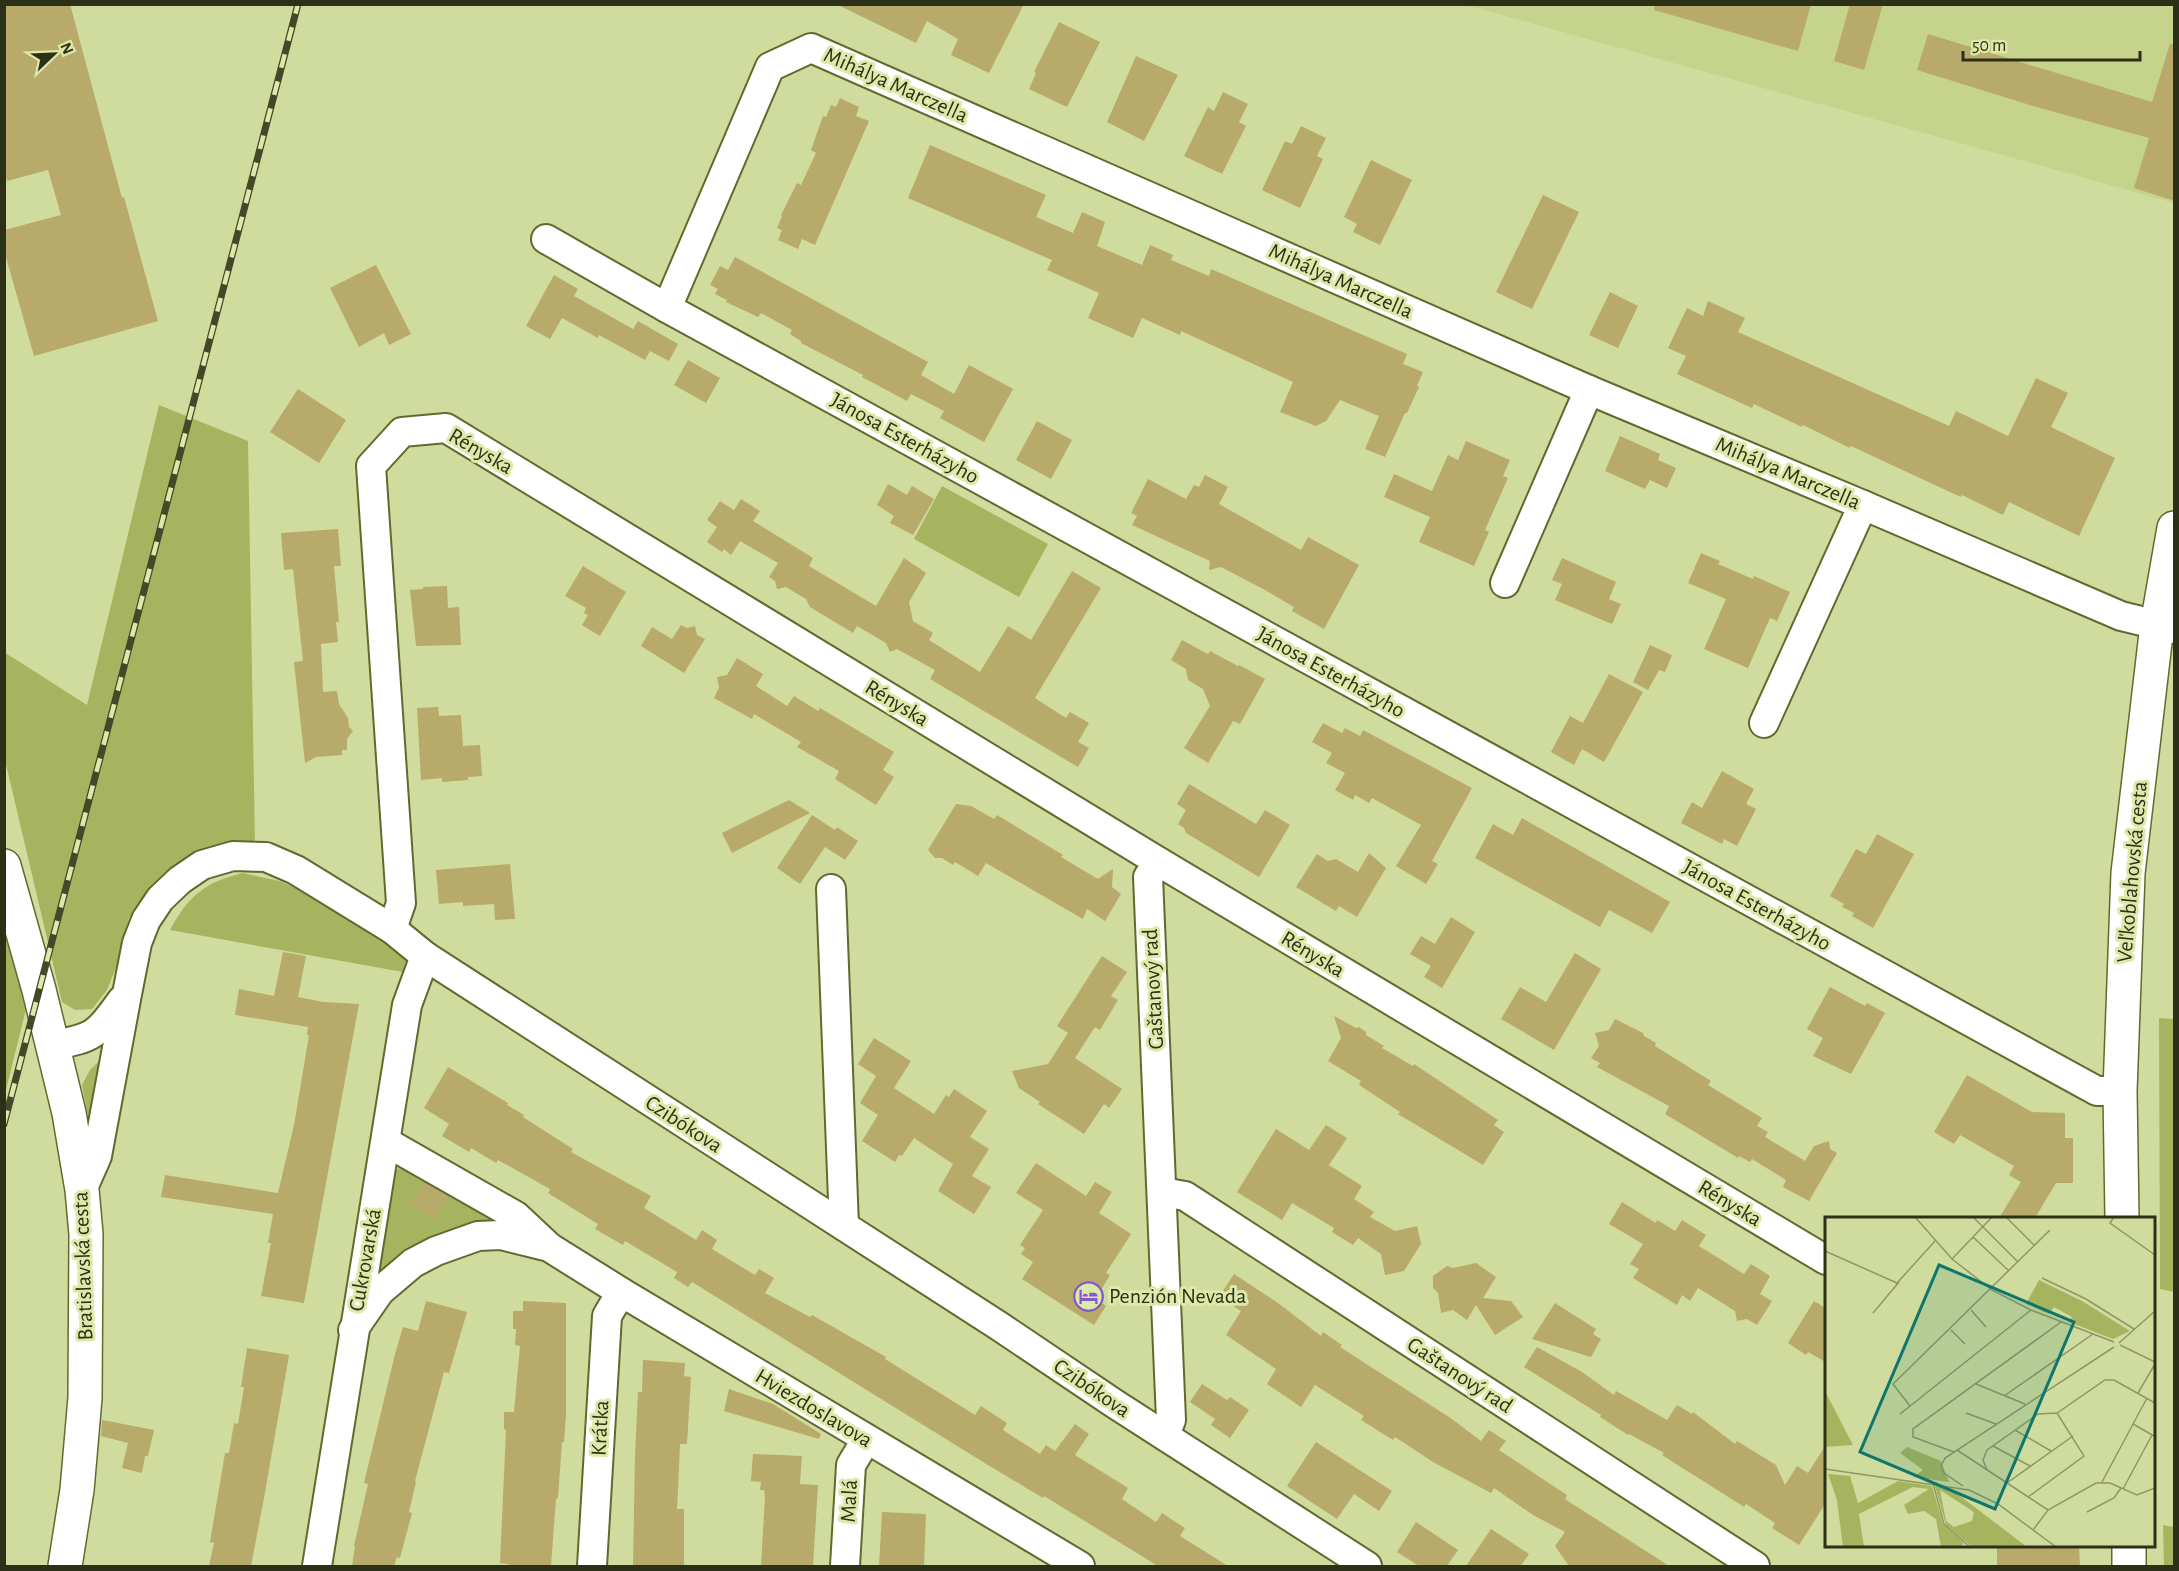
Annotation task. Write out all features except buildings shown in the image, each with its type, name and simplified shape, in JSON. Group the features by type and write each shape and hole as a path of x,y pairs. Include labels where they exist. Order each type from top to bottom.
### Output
{"main road":[{"name":"Veľkoblahovská cesta","path":"2122,1217 2120,1091 2128,873 2166,627 2175,528"},
{"name":"Bratislavská cesta","path":"4,866 39,990 69,1113 82,1190 86,1234 85,1398 77,1490 65,1566"},
{"path":"2129,1547 2129,1566"}],"street":[{"name":"Mihálya Marczella","path":"667,308 770,67 812,48 1589,390 2121,616 2166,627"},
{"name":"Jánosa Esterházyho","path":"546,239 667,308 2097,1091 2120,1091"},
{"path":"1505,583 1589,390"},
{"name":"Rényska","path":"392,929 401,903 371,465 402,432 446,428 1159,862 1825,1259"},
{"path":"1764,723 1863,505"},
{"name":"Czibókova","path":"52,1045 79,1040 100,1030 127,994 138,943 146,920 160,899 180,880 202,865 233,856 266,857 296,870 392,929 425,956 1367,1566"},
{"name":"Gaštanový rad","path":"1159,862 1148,876 1172,1420 1165,1436"},
{"path":"831,889 844,1226"},
{"name":"Cukrovarská","path":"317,1566 347,1382 353,1330 407,1005 425,956"},
{"path":"82,1190 97,1156 127,994"},
{"name":"Hviezdoslavova","path":"386,1142 516,1216 549,1247 621,1292 1080,1566"},
{"name":"Gaštanový rad","path":"1162,1192 1185,1196 1755,1566"},
{"name":"Hviezdoslavova","path":"353,1330 380,1291 413,1263 436,1251 478,1236 501,1235 549,1247"},
{"name":"Krátka","path":"592,1566 607,1316 621,1292"},
{"name":"Malá","path":"845,1566 851,1465 866,1440"}],"shaded area":[{"path":"1466,5 2174,5 2174,203"},
{"path":"159,405 248,441 255,844 154,888 129,918 117,965 107,990 92,1009 75,1010 62,1002 5,760 4,652 87,705"},
{"path":"942,486 1048,544 1019,597 914,539"},
{"path":"243,873 279,881 308,893 398,952 406,960 403,972 170,930 184,908 199,892 218,881"},
{"path":"5,927 27,1005 5,1094"},
{"path":"2159,1018 2174,1019 2174,1292 2160,1289"},
{"path":"105,1055 89,1121 82,1085 90,1070"},
{"path":"403,1167 502,1220 364,1298 389,1172"},
{"path":"2163,1525 2174,1527 2174,1566 2164,1566"}],"railway":[{"path":"4,1124 298,4"}],"place":[{"name":"Penzión Nevada","path":"1088,1296"}]}
